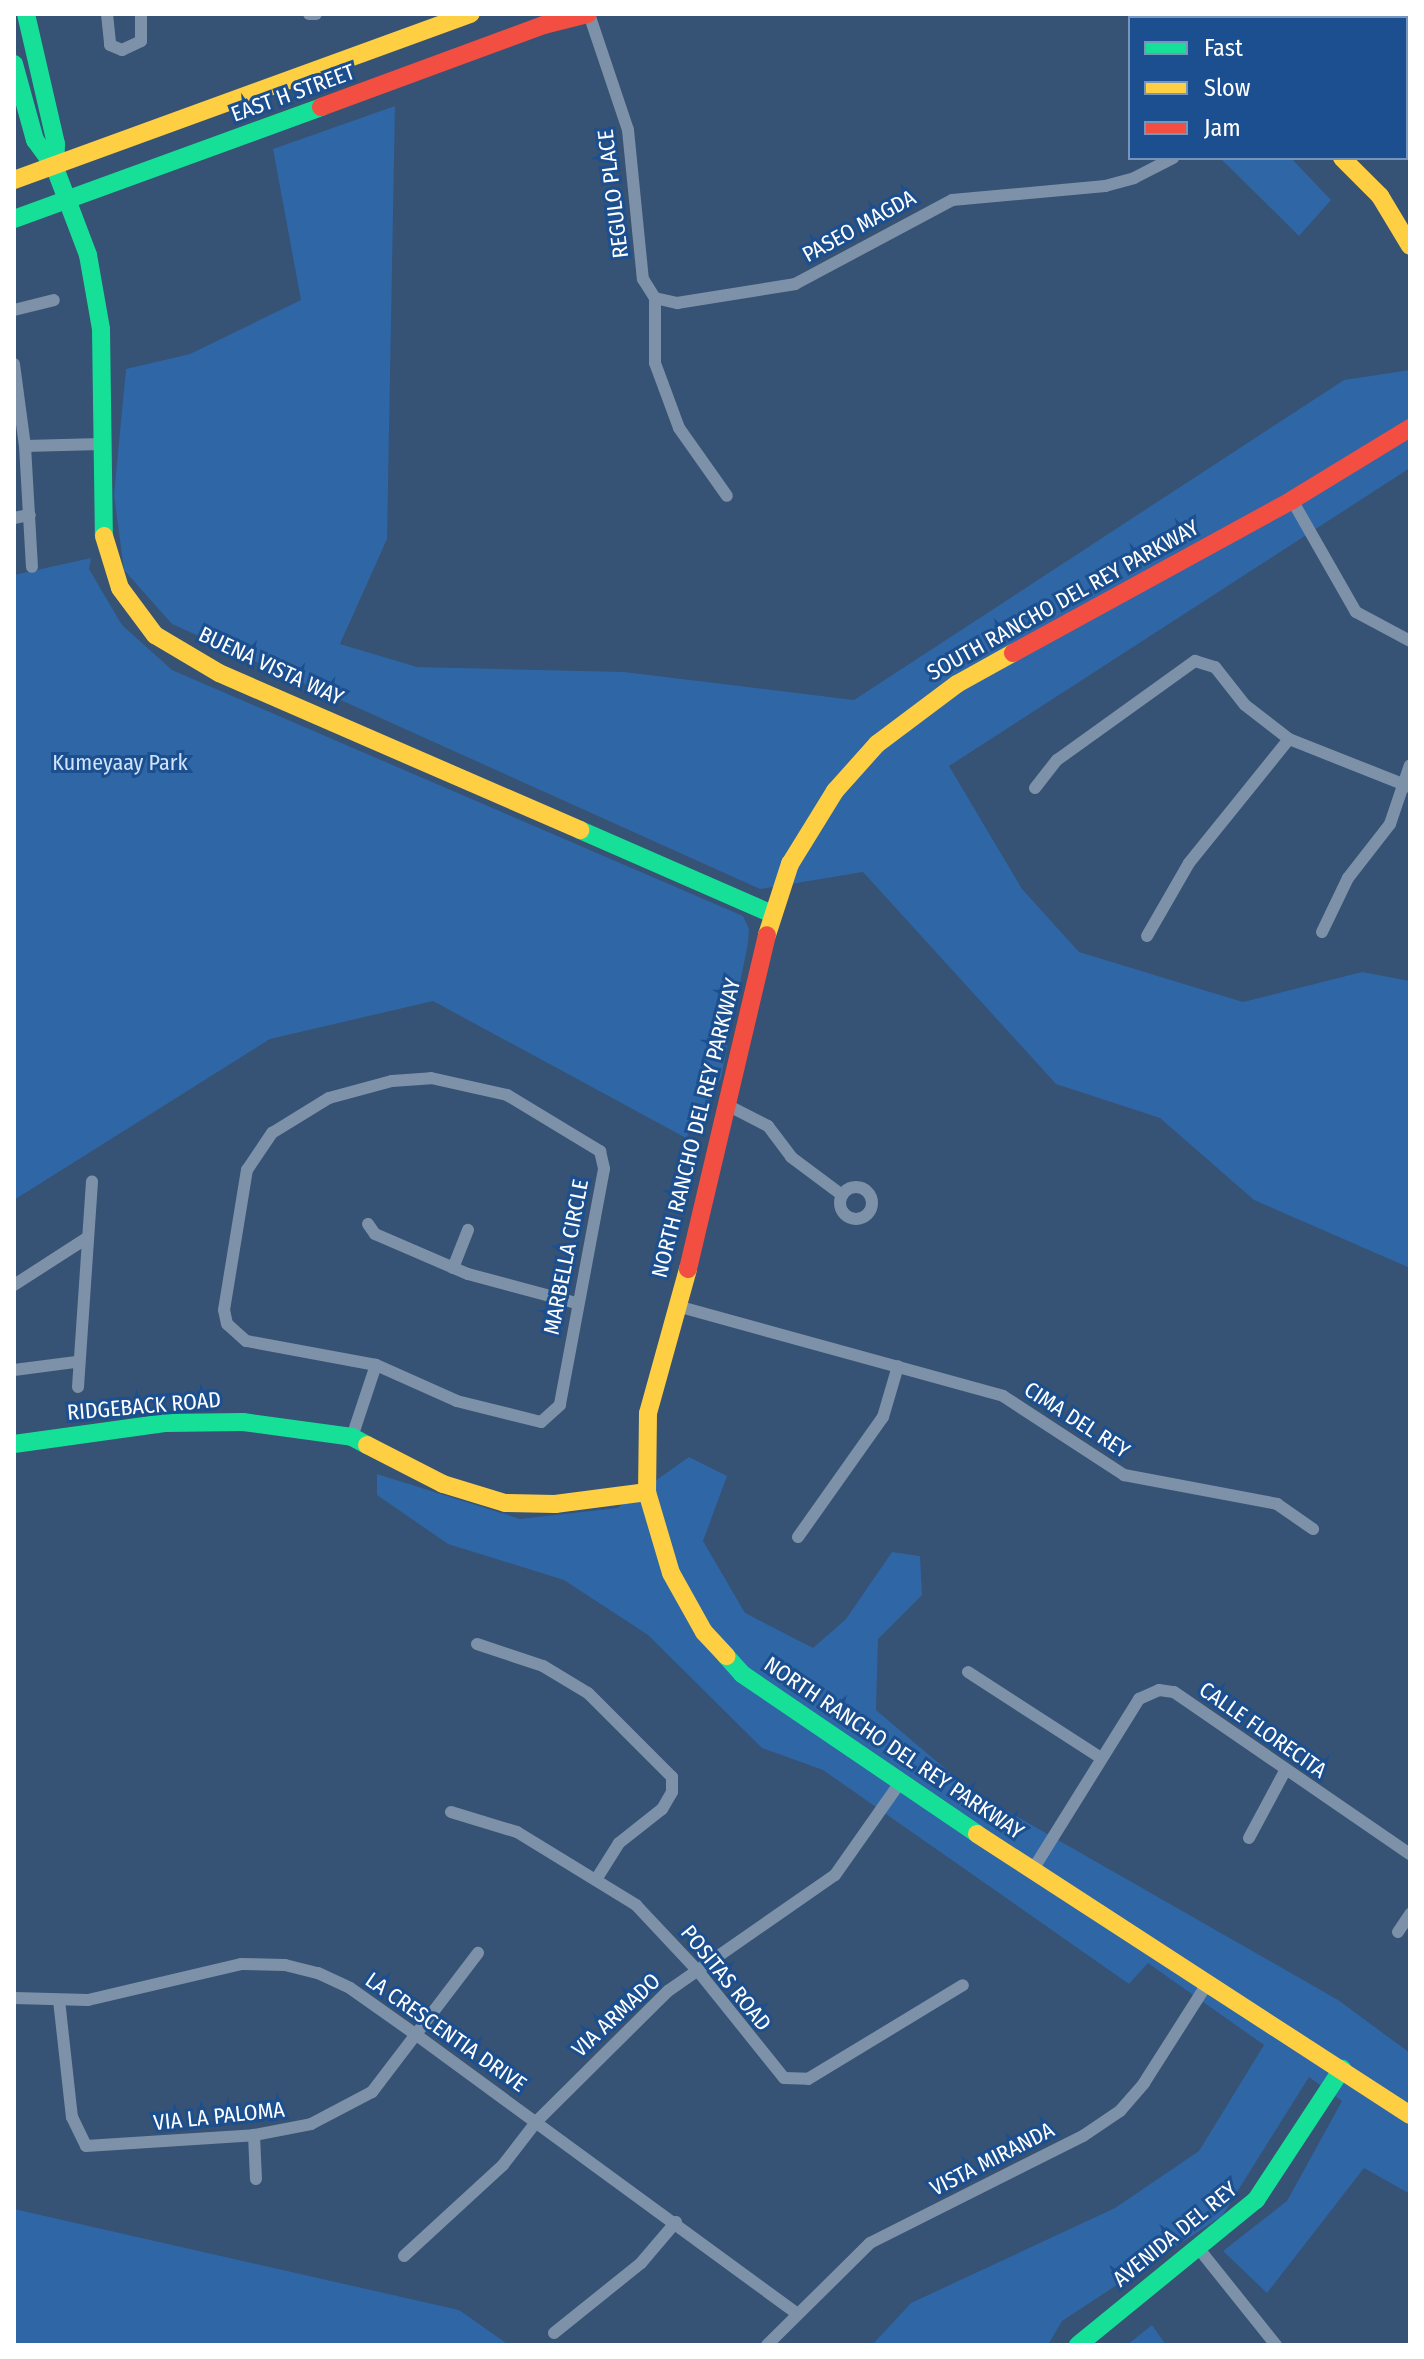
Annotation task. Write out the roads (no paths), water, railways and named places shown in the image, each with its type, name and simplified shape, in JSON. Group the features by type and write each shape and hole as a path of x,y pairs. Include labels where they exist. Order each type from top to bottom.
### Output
{"street":[{"name":"BUENA VISTA WAY","path":"26,14 56,144 55,168 65,203 88,255 101,329 101,518 107,556 120,588 155,635 219,673 772,914"},
{"path":"107,14 110,45 122,50 141,41 141,14"},
{"path":"309,14 316,14"},
{"name":"EAST H STREET","path":"14,180 55,168 471,14"},
{"name":"EAST H STREET","path":"14,219 65,203 529,31 588,14"},
{"name":"REGULO PLACE","path":"588,14 628,130 643,279 655,298 655,363 679,428 727,496"},
{"name":"BUENA VISTA WAY","path":"14,64 35,140 55,168"},
{"name":"PASEO MAGDA","path":"655,298 677,303 795,284 952,200 1105,186 1134,178 1169,160"},
{"path":"1344,160 1380,196 1410,246"},
{"path":"14,310 54,300"},
{"path":"14,364 25,446 32,567"},
{"name":"SOUTH RANCHO DEL REY PARKWAY","path":"772,914 790,864 835,791 903,721 957,684 1292,500 1410,428"},
{"path":"25,446 101,444"},
{"path":"1292,500 1356,612 1410,641"},
{"path":"14,518 30,515"},
{"path":"1035,788 1057,760 1195,661 1215,667 1245,705 1289,739 1406,785"},
{"path":"1147,936 1189,863 1289,739"},
{"path":"1322,932 1348,878 1390,824 1406,785 1410,765"},
{"name":"NORTH RANCHO DEL REY PARKWAY","path":"772,914 729,1106 648,1413 647,1492 671,1573 704,1632 742,1674 780,1705 1410,2115"},
{"name":"MARBELLA CIRCLE","path":"431,1078 475,1084 507,1095 600,1151 604,1169 576,1303 560,1405 541,1422 457,1401 376,1365 246,1341 227,1324 224,1310 247,1170 272,1133 329,1098 392,1081 431,1078"},
{"path":"729,1106 768,1126 791,1157 842,1195"},
{"path":"78,1387 76,1362 92,1181"},
{"path":"368,1224 375,1234 453,1268 576,1303"},
{"path":"453,1268 468,1230"},
{"path":"14,1285 87,1238"},
{"name":"CIMA DEL REY","path":"677,1306 1003,1396 1124,1475 1277,1504 1313,1529"},
{"path":"14,1370 76,1362"},
{"path":"352,1437 376,1365"},
{"path":"798,1537 883,1417 898,1366"},
{"name":"RIDGEBACK ROAD","path":"14,1444 181,1423 243,1422 352,1437 443,1484 488,1499 555,1504 647,1492"},
{"path":"477,1644 543,1666 588,1693 672,1777 672,1792 662,1809 619,1843 597,1878"},
{"path":"968,1672 1101,1758"},
{"name":"CALLE FLORECITA","path":"1032,1871 1139,1699 1167,1690 1410,1854"},
{"path":"1249,1838 1285,1771"},
{"name":"VIA ARMADO","path":"404,2256 503,2165 537,2121 645,2012 835,1875 899,1784"},
{"name":"POSITAS ROAD","path":"451,1812 517,1832 597,1878 654,1921 698,1971 776,2072 797,2082 963,1985"},
{"path":"1398,1932 1410,1914"},
{"name":"VIA LA PALOMA","path":"59,2000 72,2117 86,2146 254,2135 311,2124 354,2104 388,2074 478,1953"},
{"name":"LA CRESCENTIA DRIVE","path":"14,1998 88,2000 220,1968 268,1963 334,1980 537,2121 797,2314"},
{"name":"VISTA MIRANDA","path":"767,2345 870,2243 1083,2136 1120,2111 1144,2083 1207,1984"},
{"name":"AVENIDA DEL REY","path":"1078,2345 1256,2200 1342,2069"},
{"path":"254,2135 256,2179"},
{"path":"554,2333 641,2263 676,2222"},
{"path":"1199,2249 1276,2345"}],"park label":[{"name":"Kumeyaay Park","path":"120,763"}]}
